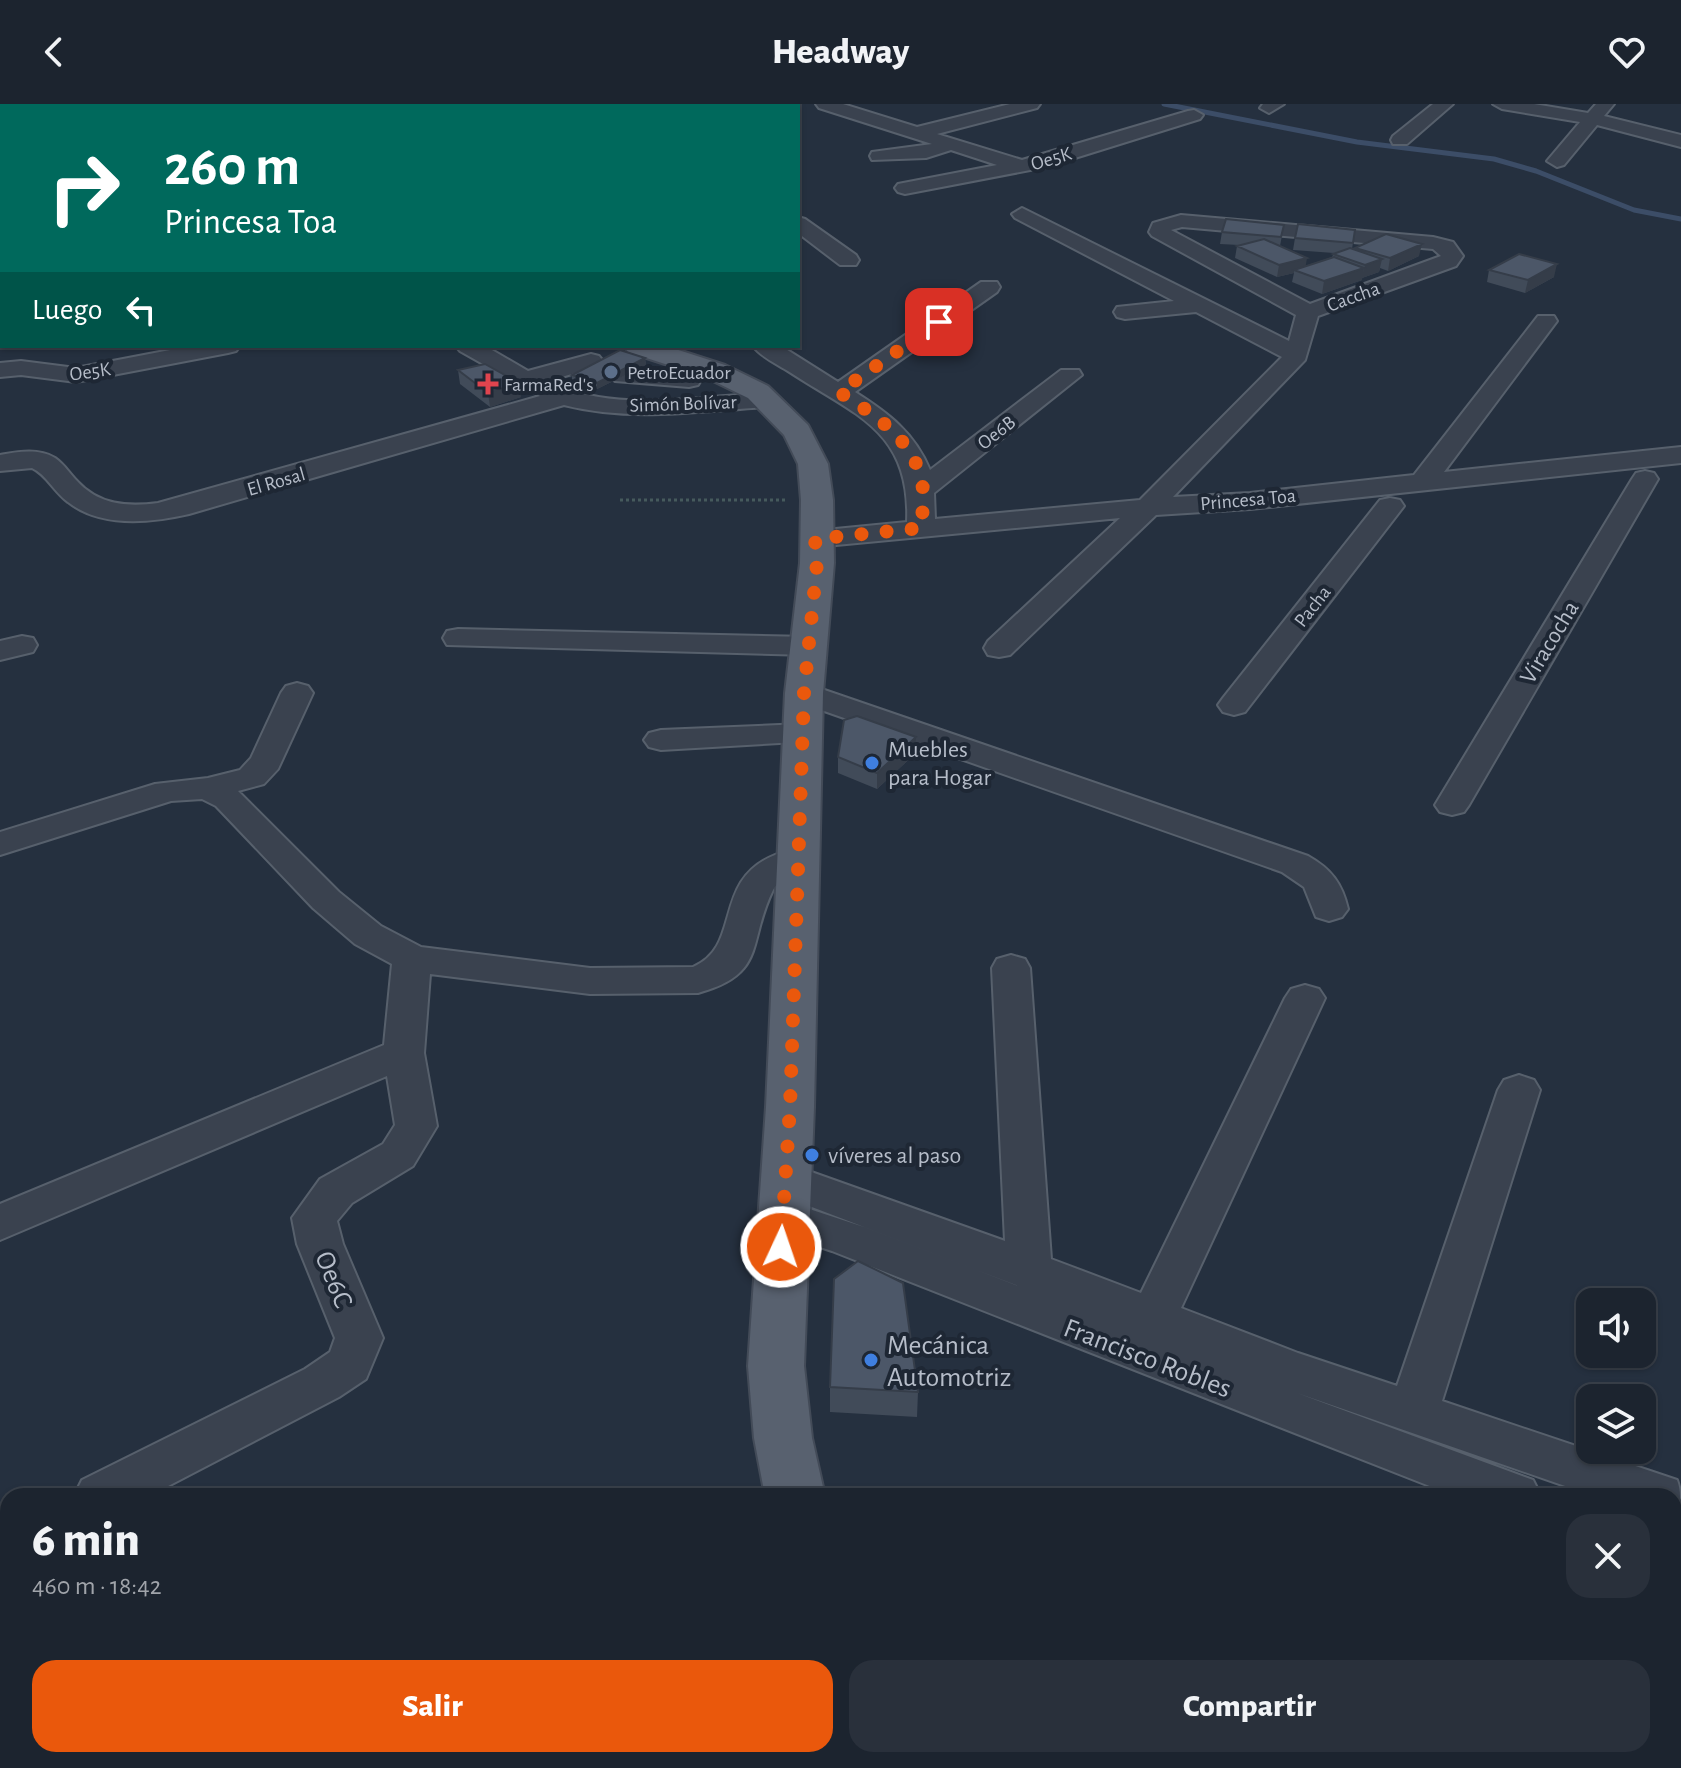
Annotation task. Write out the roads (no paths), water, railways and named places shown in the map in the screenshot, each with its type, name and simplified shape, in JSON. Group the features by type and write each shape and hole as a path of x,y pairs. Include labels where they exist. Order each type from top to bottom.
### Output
{"main road":[{"path":"644,348 726,377 767,400 797,431 813,464 817,500 816,551 804,693 776,1366 783,1438 793,1488"}],"street":[{"path":"825,104 1022,166"},
{"path":"917,133 1031,104"},
{"path":"1400,140 1444,104"},
{"path":"1502,104 1599,112 1681,141"},
{"path":"1557,161 1599,112"},
{"name":"Oe5K","path":"905,188 1022,166 1194,115"},
{"path":"879,156 926,152 951,144"},
{"path":"999,648 1148,507 1297,355 1022,214"},
{"name":"Caccha","path":"1181,221 1433,243 1446,246 1452,256 1448,261 1308,312 1159,232 1160,227 1181,221"},
{"path":"800,225 848,260"},
{"path":"839,392 989,287"},
{"path":"1125,312 1201,305"},
{"name":"Caccha","path":"1297,355 1308,312"},
{"path":"1423,482 1546,321"},
{"name":"Oe5K","path":"0,370 32,367 53,374 76,375 218,348"},
{"name":"Simón Bolívar","path":"472,348 565,397 628,406 767,400"},
{"path":"768,348 884,422 900,437 923,488 921,528"},
{"path":"528,378 563,371 594,358"},
{"name":"Oe6B","path":"923,488 1070,375"},
{"path":"624,376 666,381 726,377"},
{"name":"El Rosal","path":"0,463 31,457 42,459 79,498 96,508 120,513 148,513 179,508 565,397"},
{"name":"Princesa Toa","path":"816,551 921,528 1250,501 1681,455"},
{"name":"Princesa Toa","path":"816,551 1120,533 1681,474"},
{"name":"Viracocha","path":"1452,805 1645,479"},
{"name":"Pacha","path":"1234,705 1390,506"},
{"path":"458,638 809,646"},
{"path":"0,844 167,791 208,788 252,777 266,762 297,693"},
{"path":"804,693 1295,864 1312,873 1323,884 1329,909"},
{"path":"661,740 803,734"},
{"path":"208,788 228,799 326,900 368,935 412,959 590,981 698,980 719,971 733,957 757,883 775,868 799,858"},
{"name":"Oe6C","path":"116,1488 322,1383 349,1365 359,1338 320,1244 314,1218 336,1191 398,1155 416,1126 404,1053 412,959"},
{"path":"1011,968 1029,1269"},
{"path":"1153,1318 1305,998"},
{"path":"0,1223 404,1053"},
{"path":"1413,1413 1519,1090"},
{"path":"784,1198 1029,1269 1283,1368 1635,1488"},
{"name":"Francisco Robles","path":"784,1198 848,1239 1494,1488"}],"waterway":[{"path":"1164,104 1357,142 1494,159 1536,171 1634,210 1681,219"}],"place":[{"name":"PetroEcuador","path":"611,372"},
{"name":"FarmaRed's","path":"488,384"},
{"name":"Muebles para Hogar","path":"872,763"},
{"name":"víveres al paso","path":"812,1155"},
{"name":"Mecánica Automotriz","path":"871,1360"}]}
